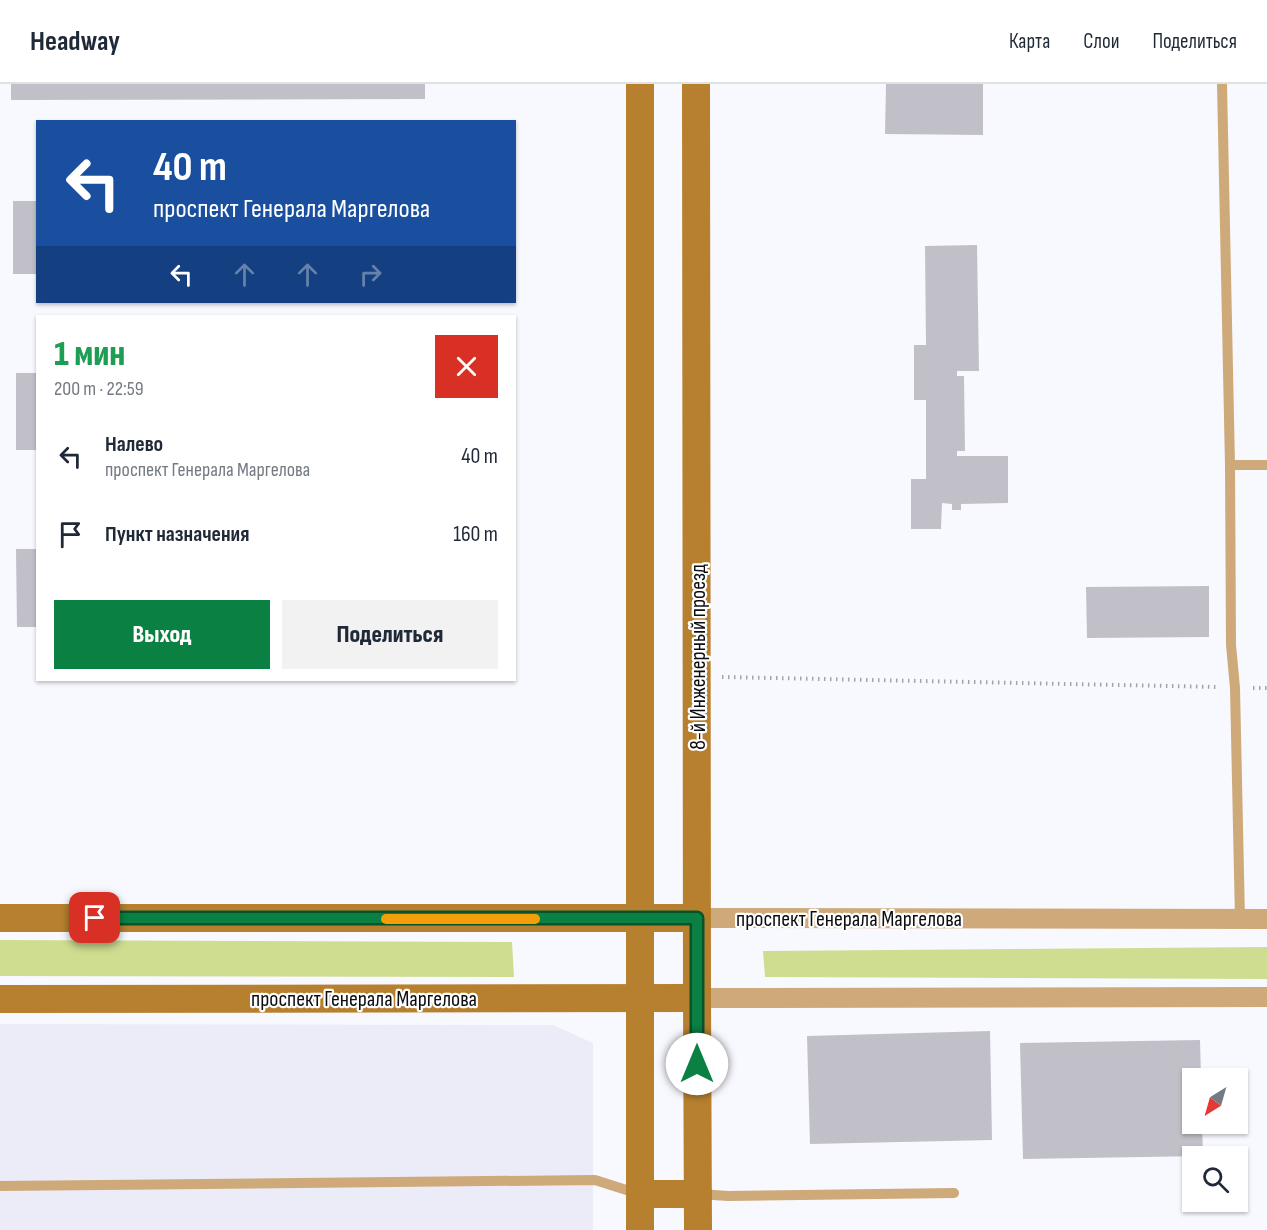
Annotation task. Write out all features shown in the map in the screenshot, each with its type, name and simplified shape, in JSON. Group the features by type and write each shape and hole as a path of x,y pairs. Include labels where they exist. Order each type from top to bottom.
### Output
{"street":[{"path":"640,84 640,1230"},
{"name":"8-й Инженерный проезд","path":"696,84 698,1230"},
{"name":"проспект Генерала Маргелова","path":"0,918 1267,919"},
{"name":"проспект Генерала Маргелова","path":"0,999 1267,997"},
{"path":"640,1194 698,1194"}],"lane":[{"path":"1222,84 1230,465 1231,645 1235,688 1240,919"},
{"path":"1230,465 1267,465"},
{"path":"0,1186 595,1180 640,1194"},
{"path":"698,1194 728,1196 954,1193"}],"path":[{"path":"697,676 1267,688"}],"shaded area":[{"path":"0,1024 553,1025 593,1043 593,1230 0,1230"}],"green space":[{"path":"0,940 512,942 514,977 0,976"},
{"path":"1267,947 1267,979 765,977 763,951"}],"building":[{"path":"11,84 425,84 425,99 11,100"},
{"path":"886,84 983,84 983,135 885,134"},
{"path":"13,201 36,201 36,274 13,274"},
{"path":"977,245 979,371 957,371 957,376 964,376 965,451 957,451 957,456 1008,456 1008,503 961,504 961,510 952,510 952,504 942,503 941,529 911,529 911,479 926,479 926,400 914,400 914,345 926,345 925,246"},
{"path":"16,373 36,373 36,450 16,450"},
{"path":"16,549 36,549 36,627 17,627"},
{"path":"1209,586 1209,637 1087,638 1086,587"},
{"path":"990,1031 992,1140 810,1144 807,1036"},
{"path":"1200,1040 1201,1068 1182,1068 1182,1134 1202,1134 1203,1146 1182,1146 1182,1156 1023,1159 1020,1043"}],"slow traffic":[{"path":"386,919 535,919"}],"route":[{"path":"95,918 697,918 697,1064"}]}
